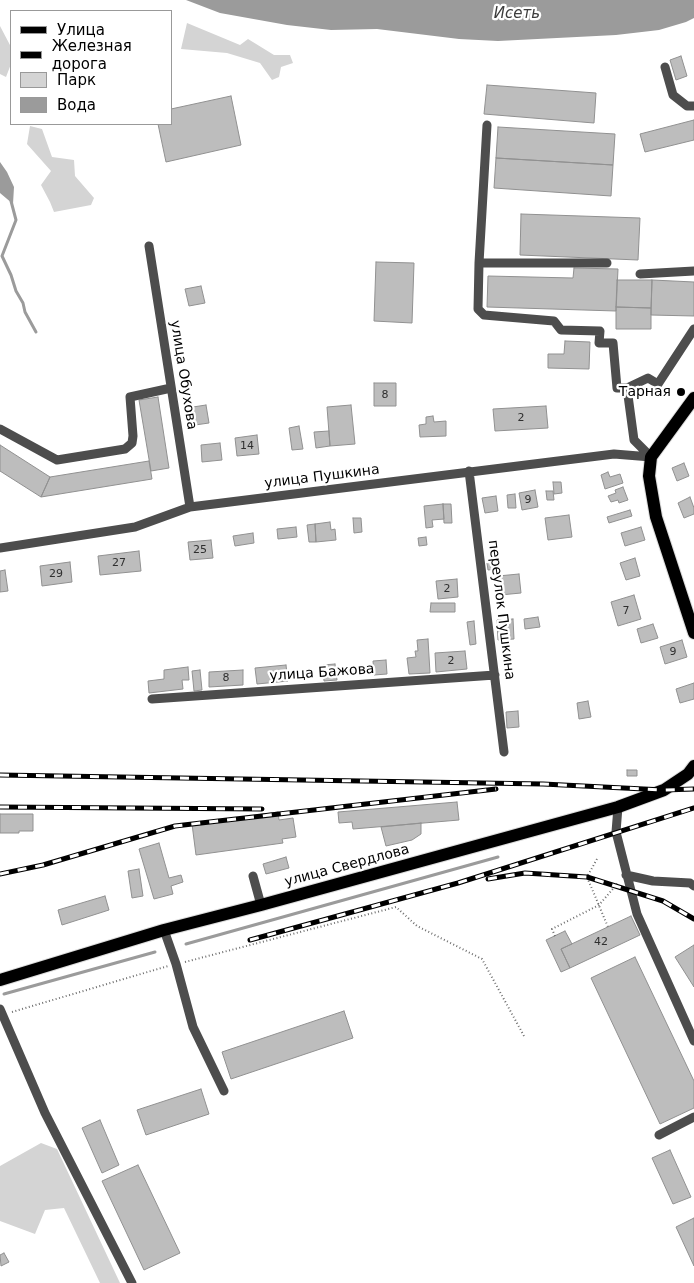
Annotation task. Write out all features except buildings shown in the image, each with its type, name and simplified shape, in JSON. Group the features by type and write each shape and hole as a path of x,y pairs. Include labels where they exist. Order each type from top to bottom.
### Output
{"main road":[{"path":"694,398 651,457 649,476 656,517 694,633"},
{"name":"улица Свердлова","path":"0,980 164,930 618,807 664,790 688,774 694,766"}],"street":[{"path":"664,67 673,94 687,106 694,106"},
{"path":"487,125 478,309 484,315 554,321 561,330 600,331 599,343 613,343 616,388 627,388 648,378 658,384 694,329"},
{"name":"улица Обухова","path":"149,246 190,507"},
{"path":"479,263 607,263"},
{"path":"640,274 694,271"},
{"path":"0,430 57,460 125,449 132,443 133,436 130,397 171,388"},
{"path":"627,388 634,440 651,457"},
{"name":"улица Пушкина","path":"0,548 135,527 190,507 614,454 651,457"},
{"name":"переулок Пушкина","path":"469,471 504,752"},
{"name":"улица Бажова","path":"152,699 495,675"},
{"path":"618,807 616,832 637,914 694,1041"},
{"path":"626,874 653,881 690,883 694,886"},
{"path":"253,876 261,905"},
{"path":"164,930 176,964 193,1027 224,1091"},
{"path":"1,1012 46,1113 132,1283"},
{"path":"659,1135 694,1117"}],"path":[{"path":"597,858 587,877 608,927"},
{"path":"555,936 552,929 599,905 626,874"},
{"path":"1,1012 396,907 417,926 482,959 524,1036"}],"green space":[{"path":"187,23 240,45 248,39 274,55 290,55 293,63 281,67 279,77 272,80 260,63 227,53 181,49"},
{"path":"0,26 10,45 10,67 6,77 0,74"},
{"path":"30,126 42,129 52,157 74,160 75,176 94,198 91,205 54,212 41,185 51,171 27,144"},
{"path":"41,1143 57,1149 120,1283 100,1283 64,1208 45,1210 35,1234 0,1221 0,1166"}],"water":[{"name":"Исеть","path":"186,0 694,0 694,18 659,30 616,35 498,41 459,39 377,29 331,30 287,25 220,13"},
{"path":"0,162 14,187 13,204 0,193"}],"waterway":[{"path":"11,201 16,220 2,256 23,303 25,312 36,332"},
{"path":"186,944 498,857"},
{"path":"4,994 155,952"}],"railway":[{"path":"0,775 543,784 664,790 694,789"},
{"path":"0,874 43,865 175,826 496,789"},
{"path":"0,807 262,809"},
{"path":"250,940 458,883 694,808"},
{"path":"488,879 525,873 587,877 663,901 694,919"}],"place":[{"name":"Тарная","path":"681,392"}]}
